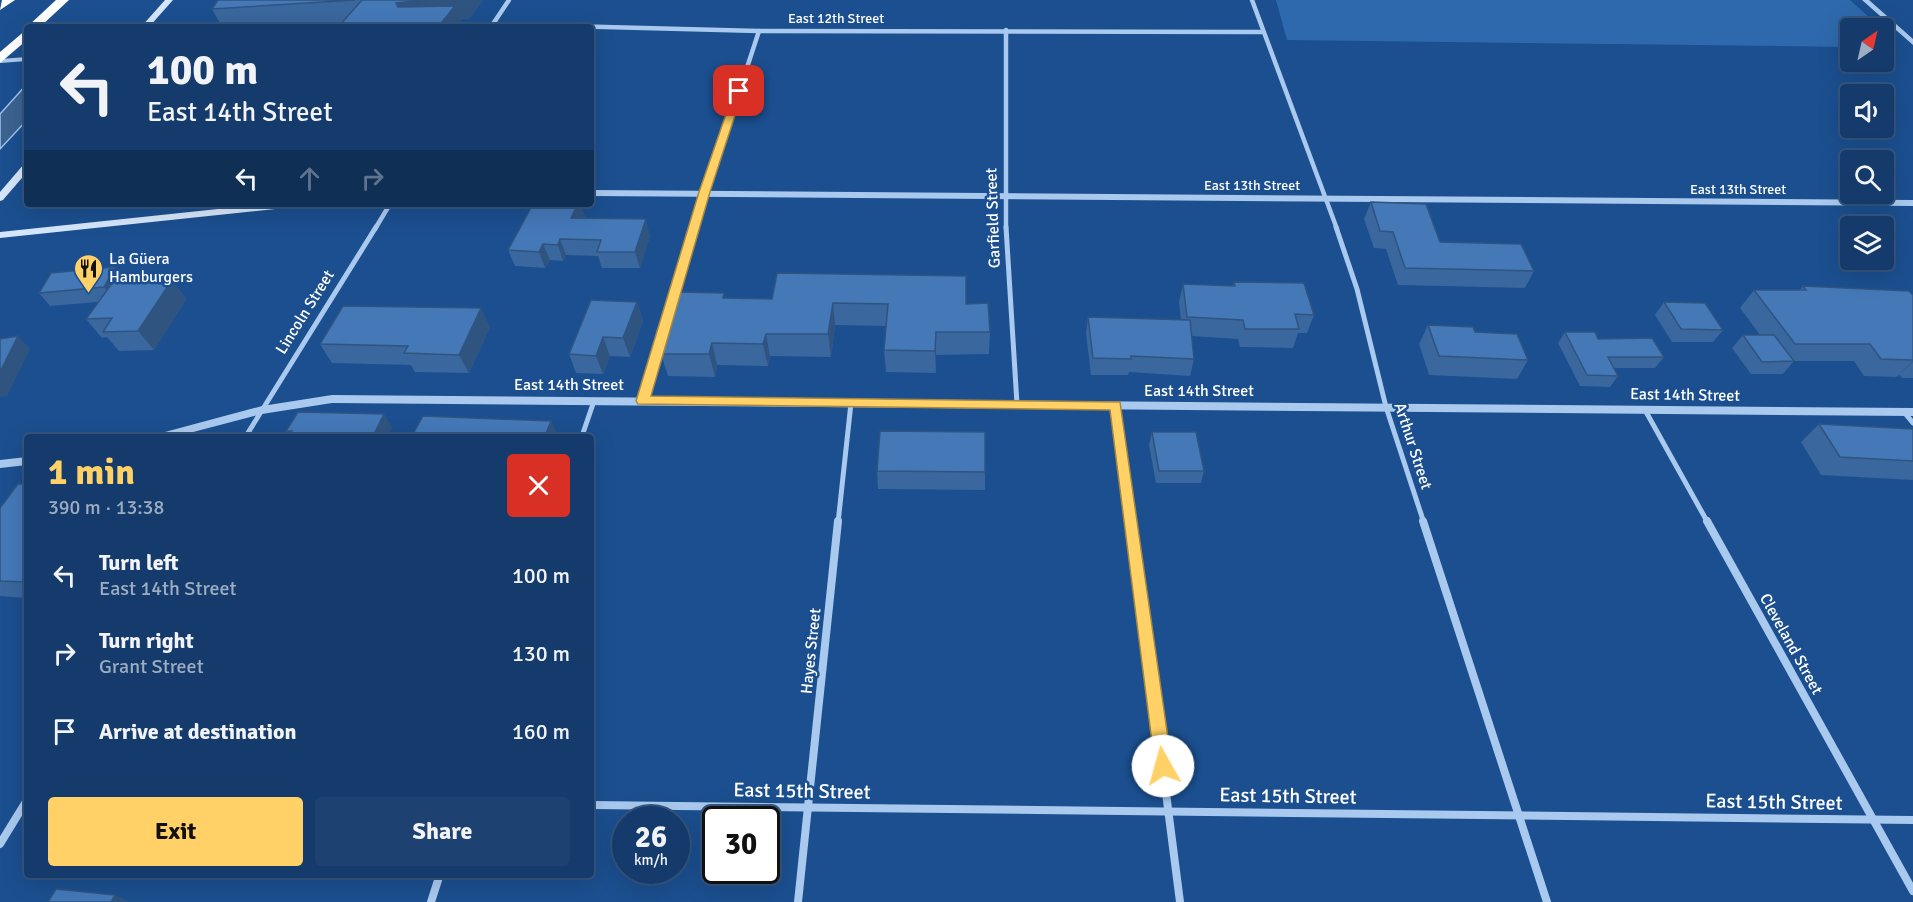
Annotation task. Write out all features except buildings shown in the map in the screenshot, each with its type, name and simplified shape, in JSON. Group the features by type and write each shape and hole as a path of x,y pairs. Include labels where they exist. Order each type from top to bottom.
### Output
{"highway":[{"path":"0,7 9,0"},
{"path":"36,24 63,0"},
{"path":"0,60 24,36"}],"main road":[{"path":"148,24 169,0"},
{"path":"0,198 24,170"},
{"path":"0,235 266,207"}],"street":[{"path":"492,24 509,0"},
{"name":"Arthur Street","path":"1252,0 1327,199 1357,289 1386,407 1517,816 1547,902"},
{"path":"1865,0 1913,43"},
{"name":"East 12th Street","path":"594,28 759,31 1263,32"},
{"name":"Garfield Street","path":"1006,30 1004,197 1017,404"},
{"path":"643,401 705,192 759,31"},
{"path":"0,60 24,59"},
{"name":"East 13th Street","path":"594,193 705,192 1004,197 1913,203"},
{"name":"Lincoln Street","path":"247,434 388,207"},
{"name":"East 14th Street","path":"172,434 262,410 332,399 1909,412"},
{"path":"583,434 594,401"},
{"name":"Hayes Street","path":"798,902 851,403"},
{"path":"1116,405 1180,902"},
{"name":"Cleveland Street","path":"1645,410 1913,891"},
{"path":"1909,412 1913,423"},
{"path":"0,464 24,460"},
{"path":"0,844 24,805"},
{"name":"East 15th Street","path":"594,805 1913,820"},
{"path":"431,902 439,878"}],"shaded area":[{"path":"1276,0 1850,0 1870,18 1840,18 1840,47 1287,40"},
{"path":"24,87 24,123 0,149 0,114"}],"place":[{"name":"La Güera Hamburgers","path":"88,294"}],"route":[{"path":"739,91 705,192 643,401 1116,405 1163,766"}]}
